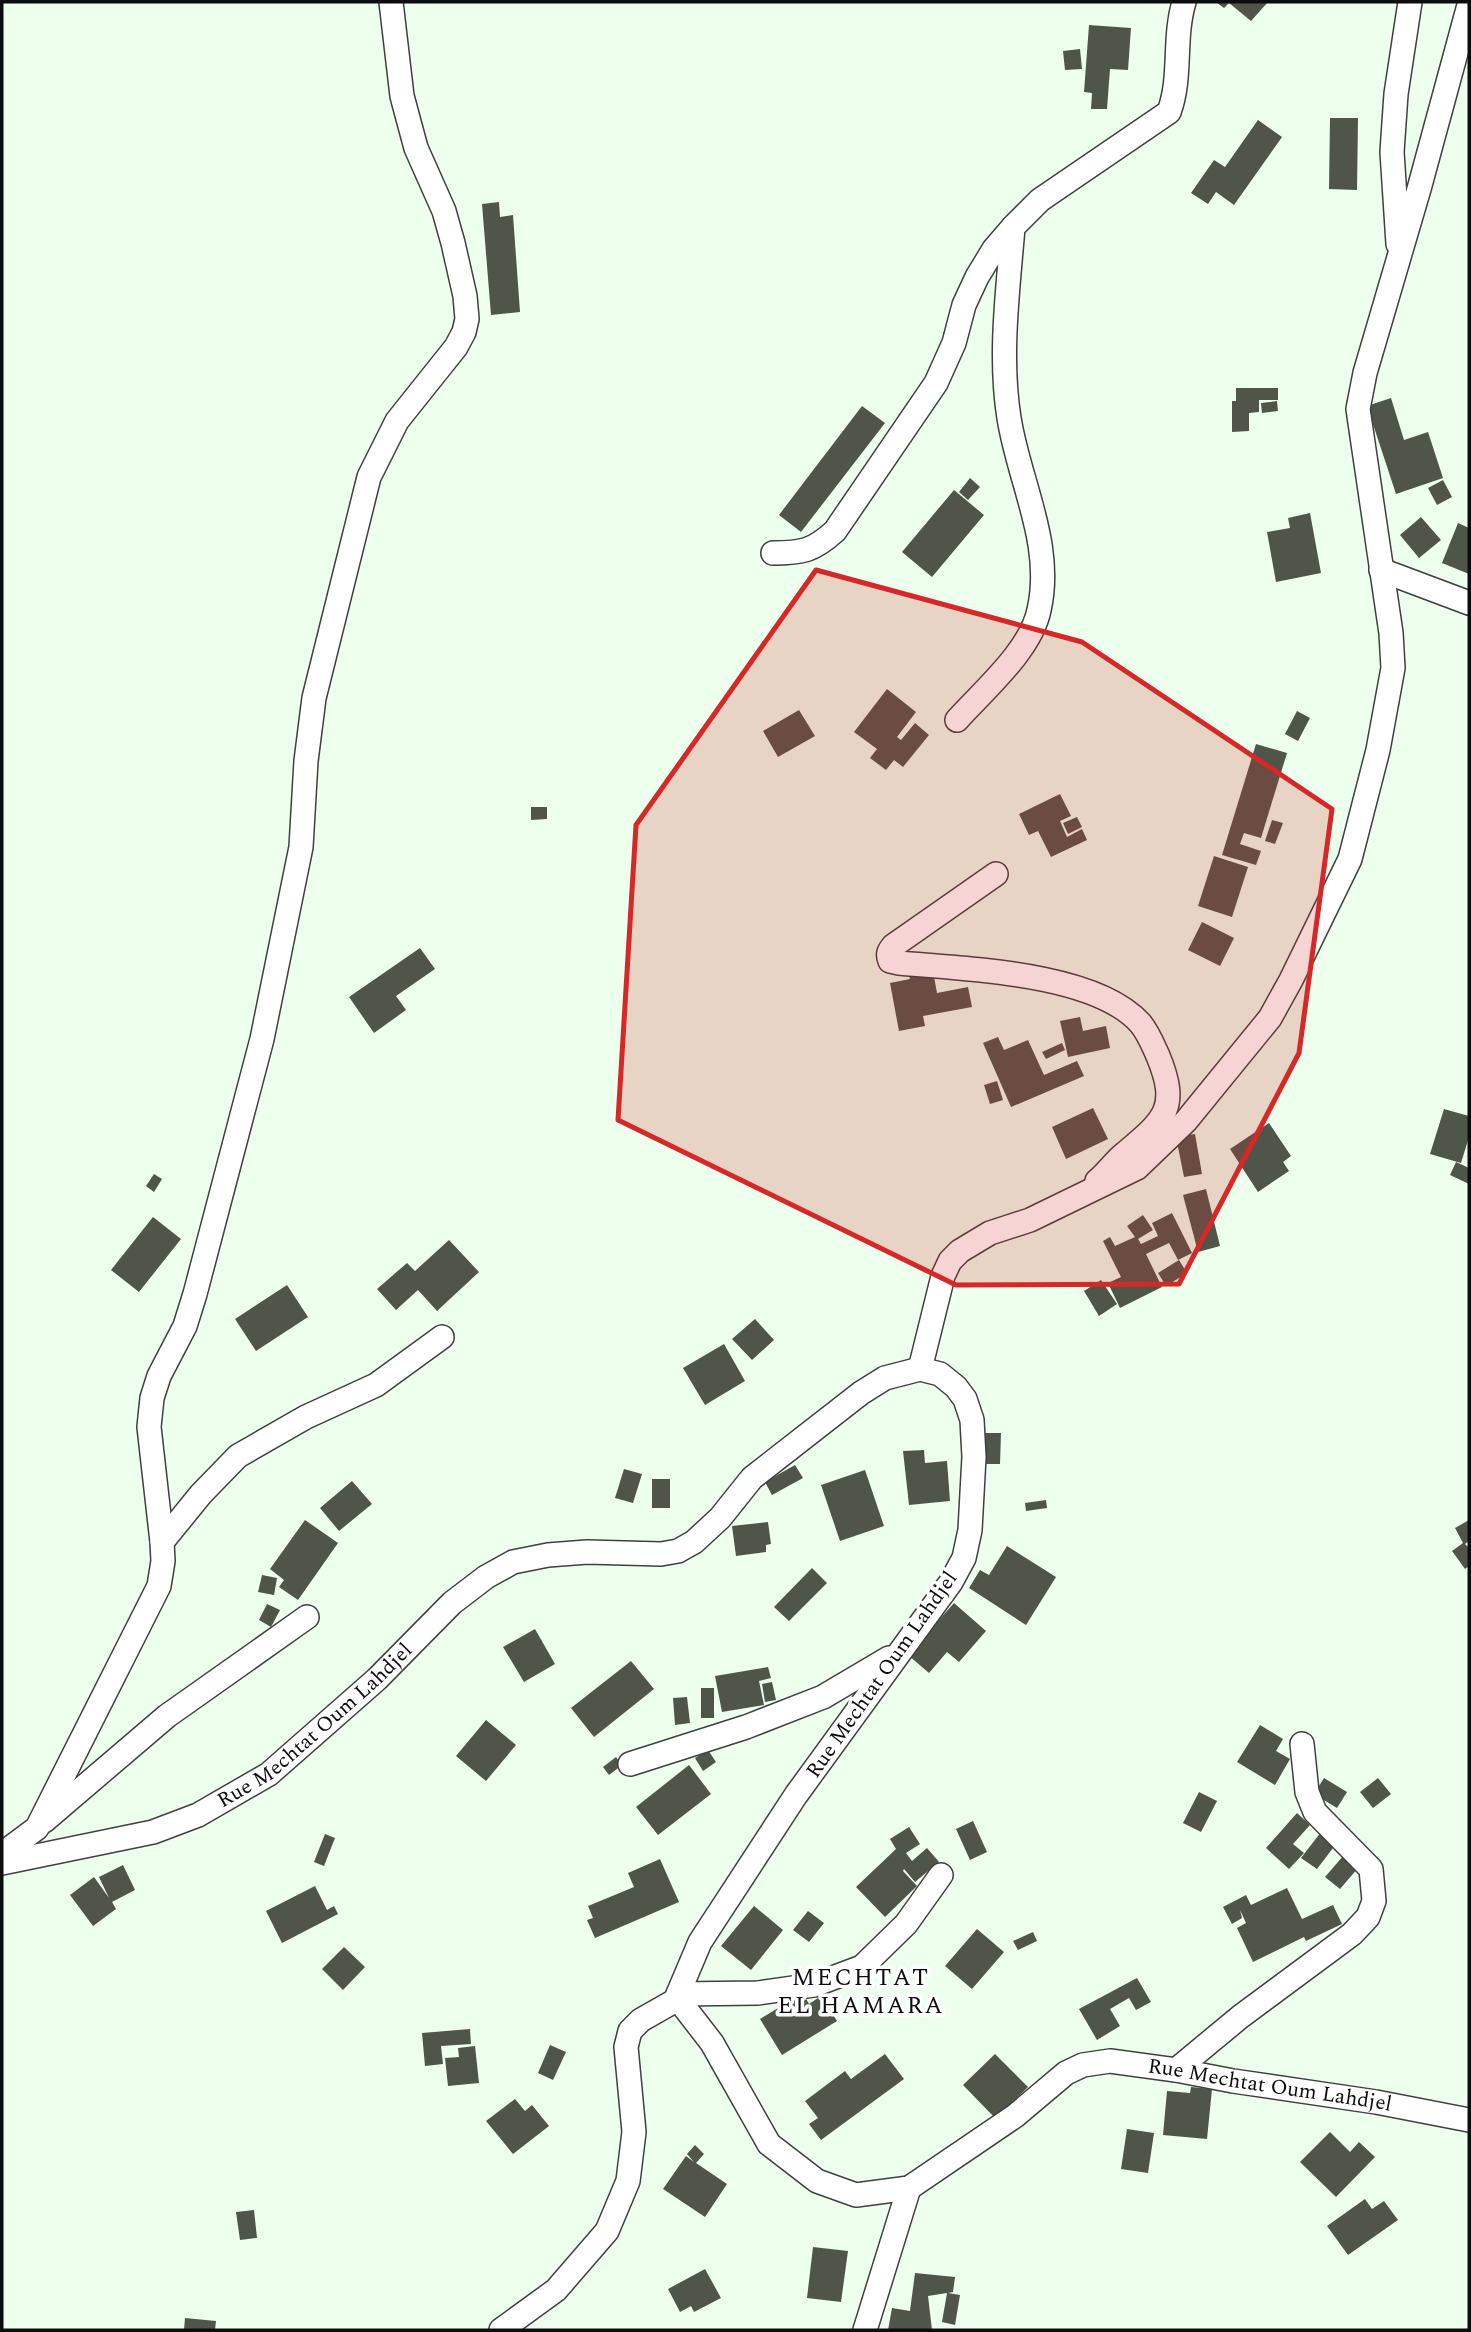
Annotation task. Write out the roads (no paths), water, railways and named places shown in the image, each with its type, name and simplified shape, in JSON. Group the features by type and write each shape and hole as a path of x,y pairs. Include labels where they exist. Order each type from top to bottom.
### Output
{"street":[{"path":"37,1828 159,1586 163,1560 149,1427 152,1398 159,1376 185,1326 195,1294 262,1039 301,847 306,761 320,671 369,477 397,421 456,347 467,319 466,296 444,211 416,148 402,96 391,2"},
{"path":"773,553 795,553 811,549 835,531 936,383 954,343 964,305 977,277 994,249 1013,227 1040,200 1169,112 1176,93 1177,45 1184,2"},
{"path":"1399,257 1392,152 1396,94 1410,2"},
{"path":"920,1369 943,1276 950,1261 960,1251 990,1233 1030,1220 1137,1168 1186,1121 1270,1018 1291,981 1350,859 1378,750 1393,668 1391,634 1358,409 1365,373 1469,5"},
{"path":"957,720 1031,634 1039,610 1042,559 1013,440 1005,391 1006,316 1013,227"},
{"path":"1381,570 1469,603"},
{"path":"996,874 893,946 888,951 888,957 890,961 899,963 979,970 1087,991 1108,1000 1140,1023 1155,1049 1169,1088 1163,1117 1147,1136 1073,1200"},
{"path":"162,1542 201,1494 238,1456 306,1417 376,1385 442,1337"},
{"name":"Rue Mechtat Oum Lahdjel","path":"2,1863 153,1832 198,1815 269,1774 377,1679 453,1603 486,1577 513,1562 548,1555 587,1552 661,1555 678,1551 694,1542 720,1518 752,1478 861,1393 885,1378 920,1369 940,1374 956,1387 965,1399 972,1420 972,1506 964,1558 951,1582 796,1795 700,1942 678,1996 712,2043 769,2144 817,2181 856,2195 909,2188 1015,2116 1066,2073 1083,2065 1110,2061 1177,2070 1468,2121"},
{"path":"2,1854 37,1828 166,1716 307,1617"},
{"path":"630,1764 746,1727 823,1697 898,1652"},
{"path":"1177,2070 1240,2017 1352,1934 1368,1917 1374,1902 1371,1869 1315,1812 1307,1792 1302,1744"},
{"path":"501,2330 556,2290 607,2231 628,2181 634,2132 626,2047 630,2031 641,2020 678,1996 758,1993 814,1985 862,1967 906,1924 941,1875"},
{"path":"865,2330 909,2188"}],"district":[{"name":"MECHTAT EL HAMARA","path":"861,1992"}]}
